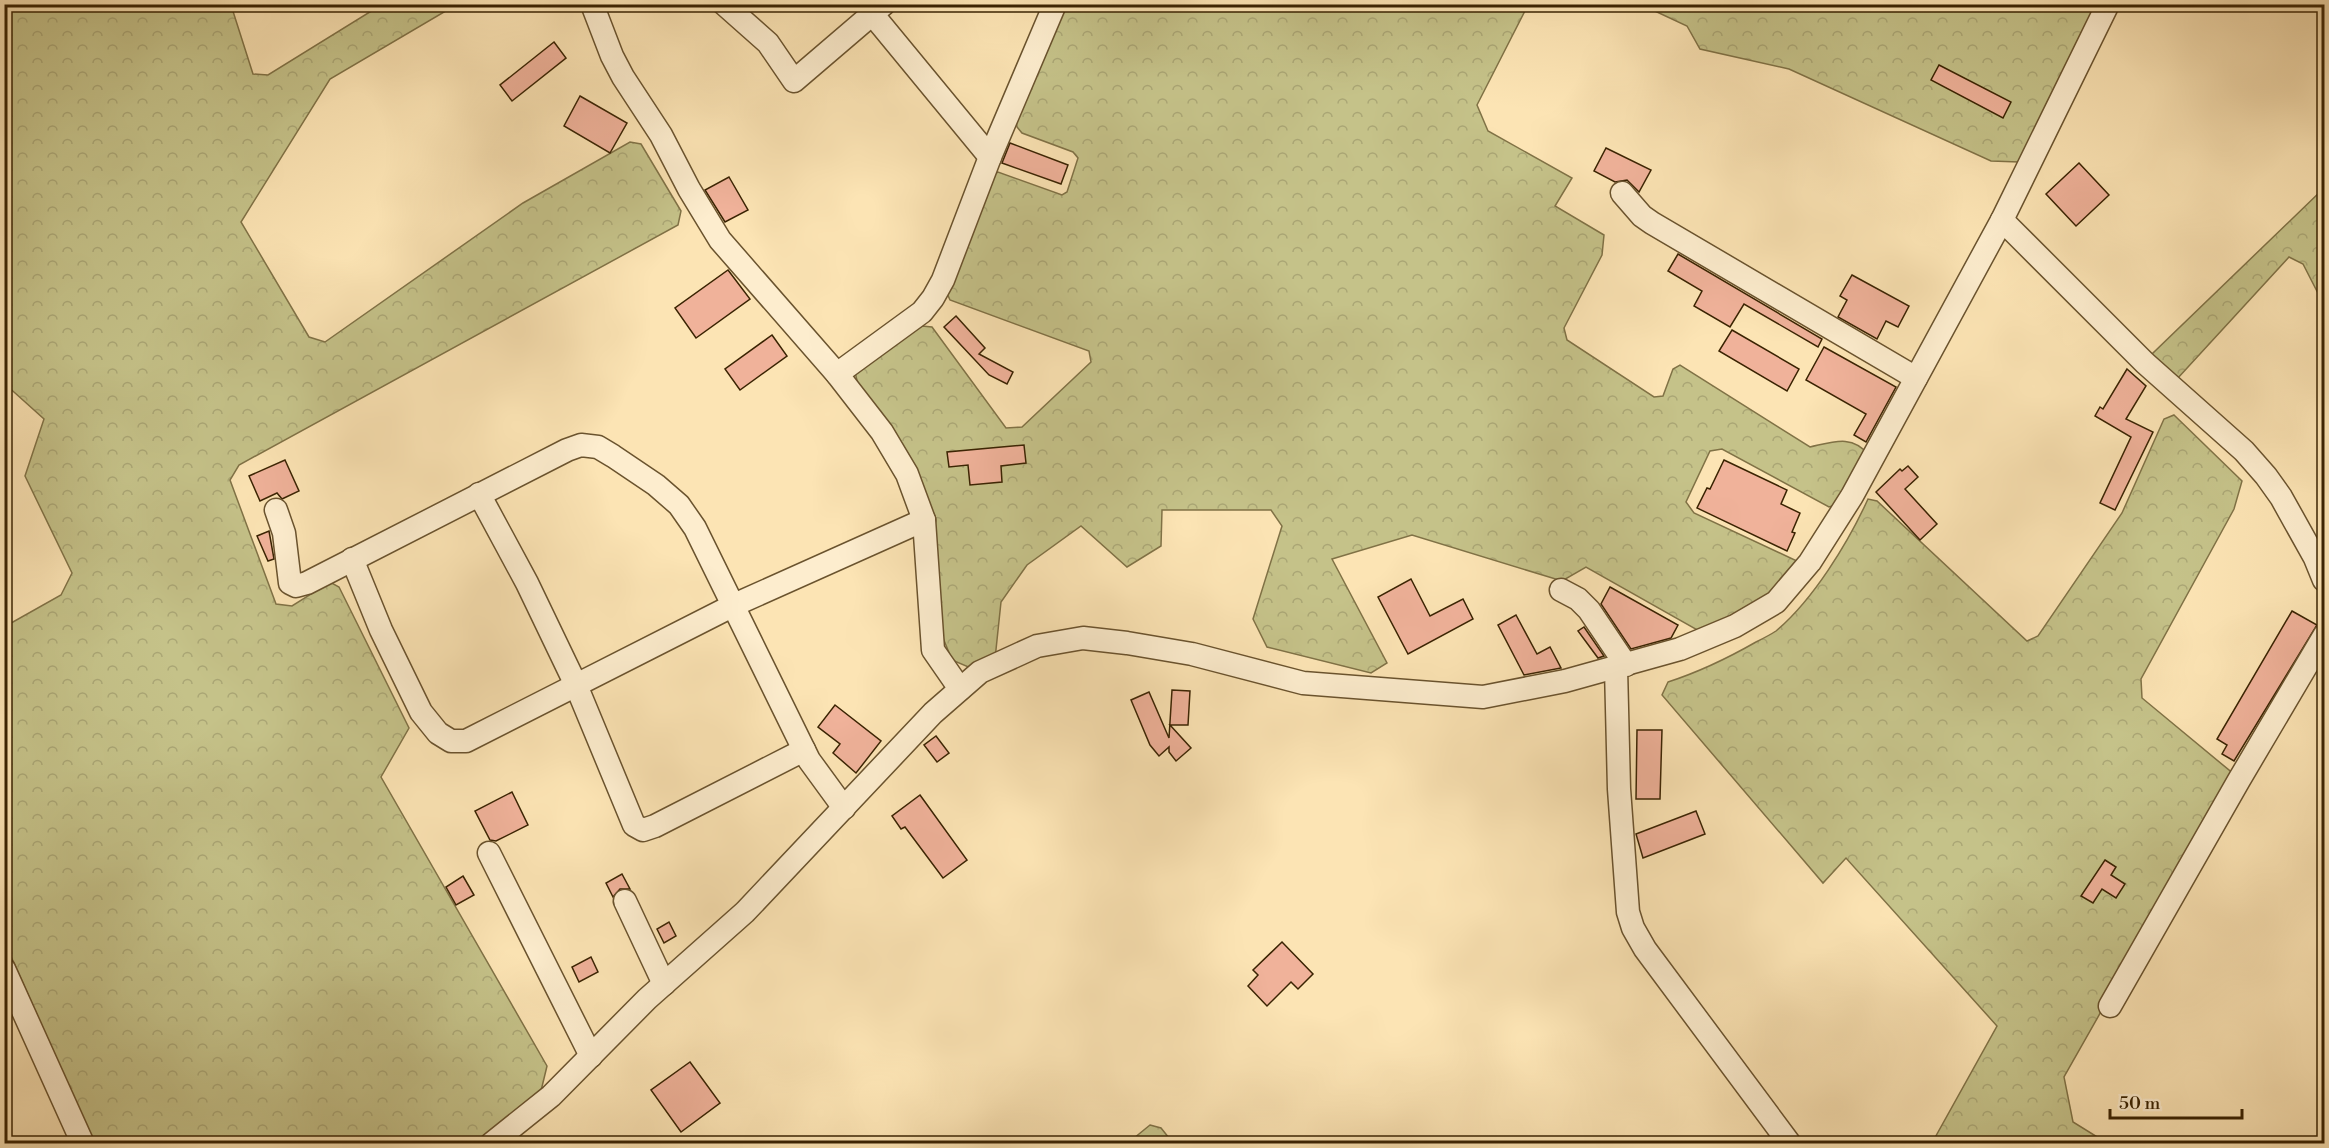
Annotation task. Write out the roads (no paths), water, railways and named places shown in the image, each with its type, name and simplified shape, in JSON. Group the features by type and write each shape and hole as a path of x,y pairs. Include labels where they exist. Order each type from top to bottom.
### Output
{"street":[{"path":"592,4 612,56 623,77 661,135 689,189 720,240 837,374 887,441 907,474 924,520 933,650 960,689"},
{"path":"724,4 768,43 794,81 878,10 990,158"},
{"path":"837,374 922,312 933,298 943,280 990,158 1055,4"},
{"path":"491,1143 551,1096 664,984 745,912 933,713 980,672 1037,646 1083,638 1192,654 1303,683 1482,698 1565,681 1680,649 1736,626 1776,602 1810,562 1852,496 2002,220 2108,4"},
{"path":"1622,194 1652,224 1916,378"},
{"path":"2002,220 2145,363 2244,451 2266,476 2286,507 2325,580"},
{"path":"276,510 284,533 290,583 297,586 307,583 567,450 581,445 598,447 656,485 679,505 695,528 809,760 844,808"},
{"path":"479,494 527,583 576,685 634,825 643,830 656,826 804,750"},
{"path":"352,560 381,630 421,712 438,733 451,741 466,741 734,605 924,520"},
{"path":"1561,590 1578,599 1588,610 1621,666 1619,789 1628,912 1633,928 1646,949 1790,1143"},
{"path":"2110,1006 2239,780 2325,636"},
{"path":"489,853 591,1056"},
{"path":"625,902 664,984"},
{"path":"4,969 83,1143"}]}
